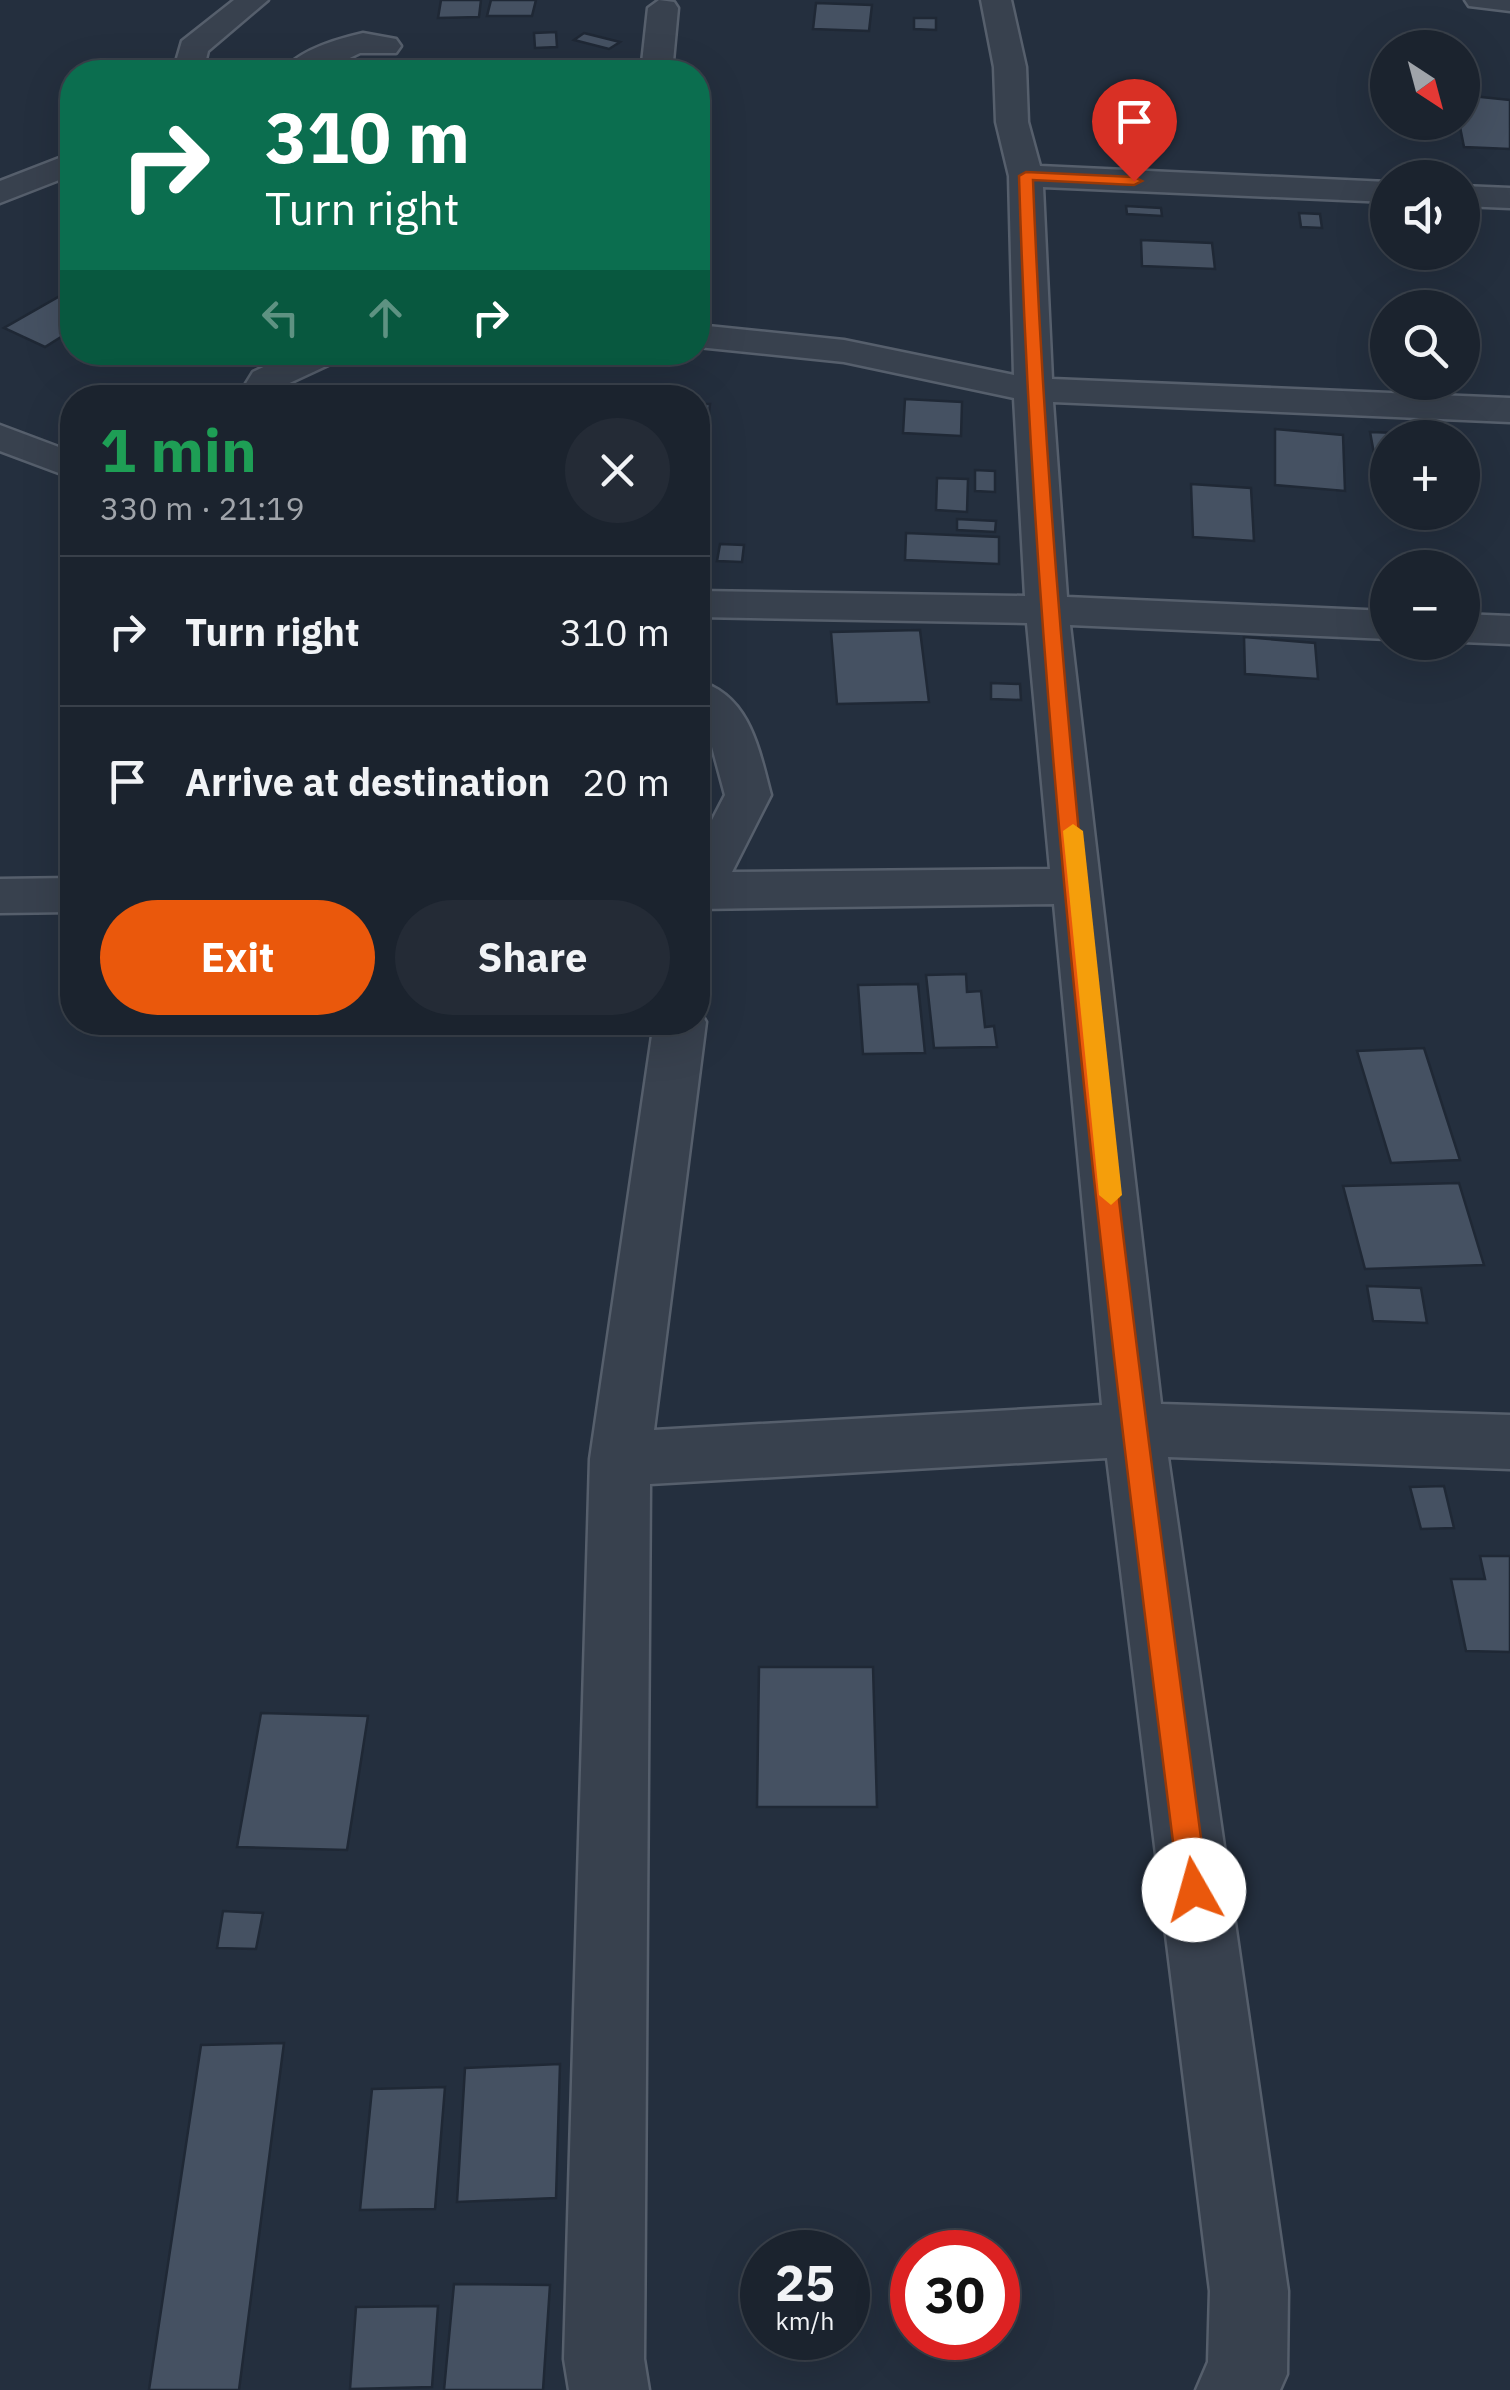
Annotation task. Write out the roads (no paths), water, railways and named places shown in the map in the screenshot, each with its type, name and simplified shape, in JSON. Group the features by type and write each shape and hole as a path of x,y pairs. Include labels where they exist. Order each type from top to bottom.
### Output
{"street":[{"path":"190,60 192,48 253,0"},
{"path":"996,0 1010,66 1012,122 1026,176 1033,390 1048,610 1134,1430 1250,2291 1247,2374 1236,2390"},
{"path":"1480,0 1510,2"},
{"path":"658,60 664,8"},
{"path":"322,60 353,44 374,41 385,45"},
{"path":"0,194 60,168"},
{"path":"1026,176 1370,191"},
{"path":"1480,197 1510,198"},
{"path":"710,337 844,350 1033,390 1510,410"},
{"path":"263,385 298,365"},
{"path":"0,437 60,461"},
{"path":"710,604 1048,610 1370,624"},
{"path":"1480,629 1510,630"},
{"path":"710,708 729,726 748,795 710,868"},
{"path":"710,891 1079,886"},
{"path":"0,896 60,895"},
{"path":"610,2390 604,2359 620,1459 678,1035"},
{"path":"620,1459 1134,1430 1510,1442"}]}
